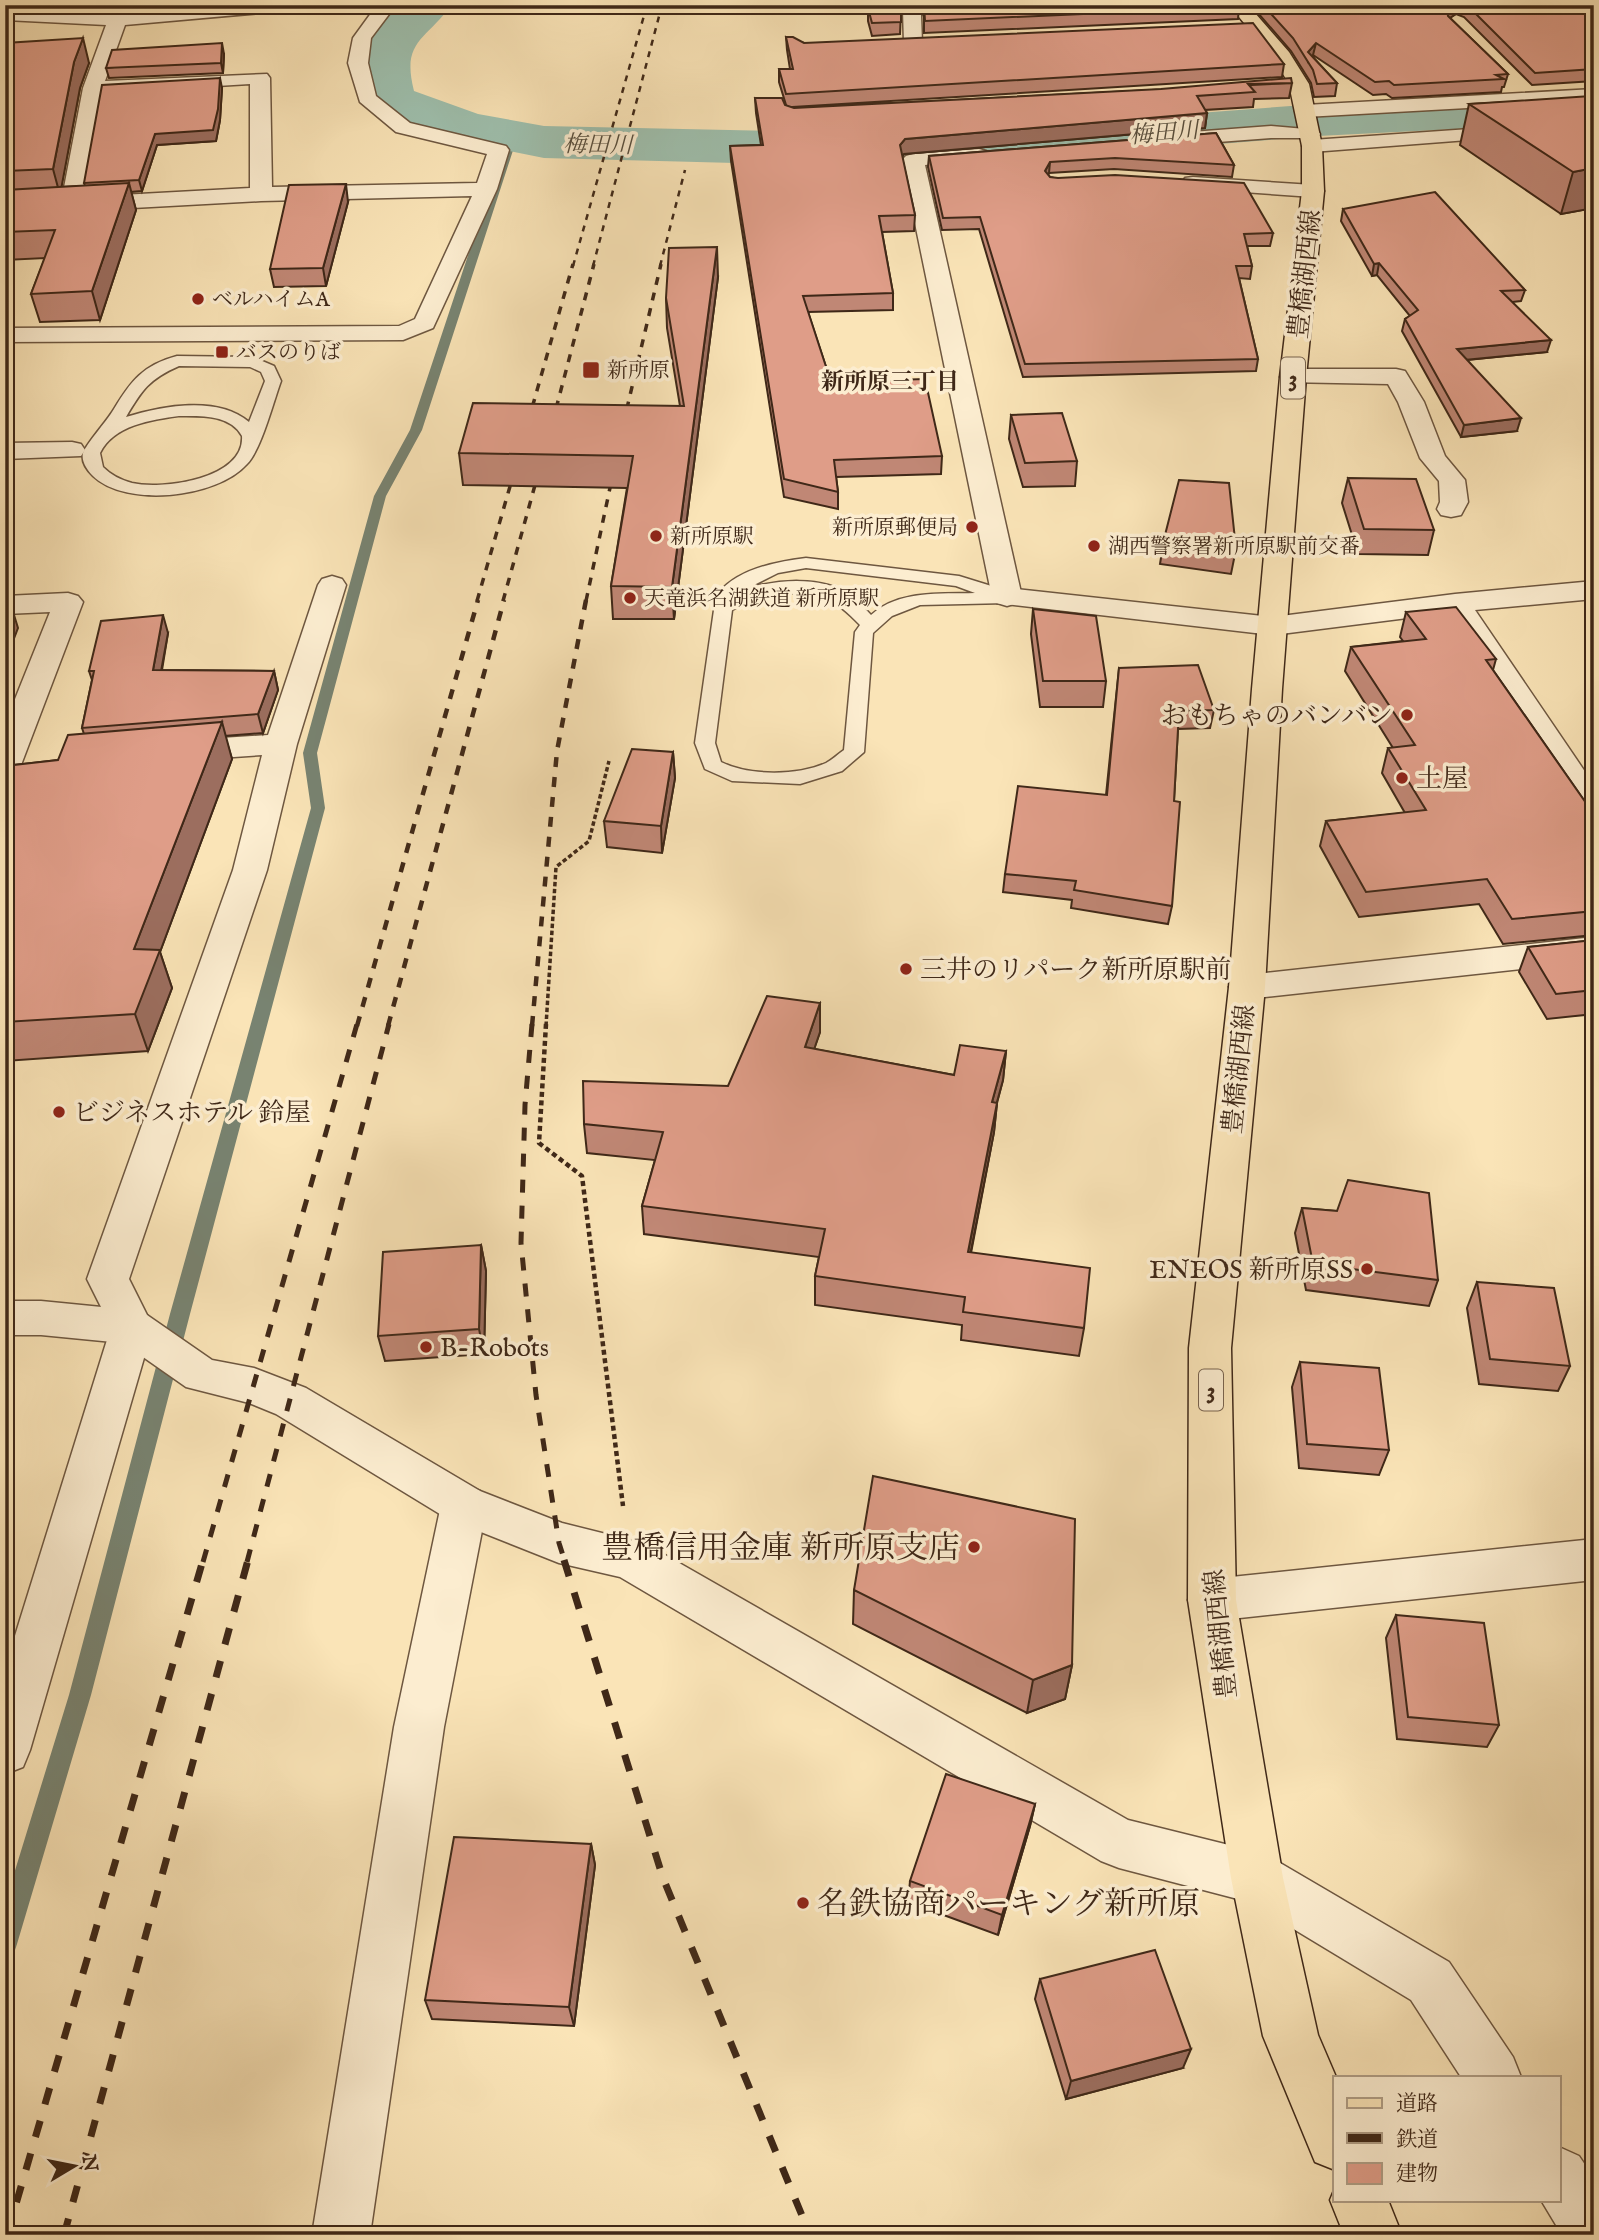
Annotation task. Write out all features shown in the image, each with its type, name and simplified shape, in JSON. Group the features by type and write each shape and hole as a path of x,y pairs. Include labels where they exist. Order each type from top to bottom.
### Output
{"main road":[{"name":"豊橋湖西線","path":"1238,5 1282,56 1299,85 1308,127 1313,191 1293,377 1247,987 1210,1348 1212,1600 1257,1878 1291,2036 1333,2136"},
{"path":"1360,2202 1373,2235"}],"street":[{"path":"5,14 294,5"},
{"path":"5,335 403,333 425,323 486,189 499,150 403,128 367,98 358,63 362,38 387,5"},
{"path":"914,43 912,10 1021,5"},
{"path":"72,204 93,88 123,12"},
{"path":"1237,28 1259,27"},
{"path":"93,88 260,78 261,194"},
{"path":"1512,81 1531,99"},
{"path":"1272,86 1299,85"},
{"path":"1144,142 1271,132 1531,99 1594,95"},
{"path":"1308,127 1527,131"},
{"path":"995,154 913,160 1007,597 1273,626 1455,603 1594,590"},
{"path":"1168,182 1313,191"},
{"path":"5,208 261,194 486,189"},
{"path":"1293,377 1396,376 1411,402 1433,458 1452,480 1454,502 1451,509"},
{"path":"5,451 81,454"},
{"path":"332,585 281,744 250,870 108,1279 135,1329 198,1373 254,1386 291,1401 464,1505 559,1543 630,1559 1119,1843 1257,1878 1430,1981 1492,2076"},
{"path":"5,606 68,602 14,765"},
{"path":"1455,603 1491,652 1594,810"},
{"path":"150,753 281,744"},
{"path":"1247,987 1594,949"},
{"path":"5,1318 41,1318 135,1329"},
{"path":"5,1750 135,1329"},
{"path":"341,2235 419,1727 464,1505"},
{"path":"1212,1600 1594,1559"},
{"path":"1560,2178 1594,2232"}],"lane":[{"path":"177,361 253,362 268,369 273,381 251,436 251,450 242,462 225,474 203,483 150,490 126,487 101,476 81,454 105,435 139,382 153,371 177,361"},
{"path":"105,435 127,422 152,414 205,411 227,416 244,425 251,436"},
{"path":"806,563 959,581 1007,597 918,600 885,612 864,632 854,752 835,767 800,778 732,775 712,765 705,743 725,596 746,578 774,567 806,563"},
{"path":"724,609 754,592 788,587 824,589 846,600 871,626"}],"path":[{"path":"609,761 589,841 556,867 539,1143 582,1176 630,1559"}],"building":[{"path":"884,5 901,5 901,22 872,23 868,8 885,8"},
{"path":"924,5 1238,5 1239,7 925,21"},
{"path":"1263,5 1453,5 1447,9 1448,16 1508,74 1496,75 1504,79 1394,85 1389,81 1375,82 1316,43 1308,52 1337,83 1317,84 1313,70 1293,38"},
{"path":"1467,5 1576,5 1594,20 1594,69 1535,73"},
{"path":"1253,23 1284,64 786,94 779,69 793,69 786,37 793,37 804,43"},
{"path":"83,38 74,62 53,169 5,171 5,43"},
{"path":"222,43 221,63 106,68 112,50"},
{"path":"220,78 218,109 213,130 155,134 139,180 84,183 102,85"},
{"path":"1291,78 1292,83 1248,84 1255,92 1197,96 1207,113 905,139 900,145 915,215 879,216 893,293 803,296 831,382 925,379 942,456 834,460 838,492 784,479 730,146 763,145 755,98 782,98 785,105 794,108 1161,89"},
{"path":"1591,96 1594,98 1594,168 1573,172 1469,104"},
{"path":"1216,133 1234,165 1115,158 1050,162 1045,171 1050,177 1058,178 1115,175 1244,183 1273,233 1244,234 1252,266 1236,266 1258,359 1025,364 980,217 943,218 929,156"},
{"path":"129,183 92,291 31,294 55,230 5,232 5,190"},
{"path":"346,184 323,268 270,269 289,185"},
{"path":"1435,192 1525,290 1501,291 1551,340 1457,349 1521,418 1464,425 1405,319 1418,310 1379,263 1374,264 1343,209"},
{"path":"717,247 672,587 611,586 633,456 459,453 473,403 684,406 666,298 669,248"},
{"path":"1062,413 1077,461 1025,463 1011,415"},
{"path":"1348,478 1416,479 1434,530 1364,529"},
{"path":"1179,480 1229,483 1236,549 1164,539"},
{"path":"1456,607 1496,659 1486,660 1586,803 1594,802 1594,911 1512,919 1487,879 1366,892 1326,821 1426,810 1388,748 1415,745 1351,647 1426,639 1406,612"},
{"path":"1033,609 1096,616 1106,681 1043,681"},
{"path":"5,615 14,615 5,637"},
{"path":"163,615 153,670 274,671 258,714 82,728 94,671 89,671 101,621"},
{"path":"1198,665 1214,710 1179,711 1174,801 1180,802 1172,906 1074,890 1076,881 1005,874 1018,786 1107,795 1119,668"},
{"path":"222,722 134,949 160,950 135,1014 5,1022 5,766 58,760 68,735"},
{"path":"632,749 673,752 661,826 604,821"},
{"path":"1594,940 1594,990 1556,994 1528,947"},
{"path":"767,996 820,1003 805,1047 954,1075 960,1045 1006,1051 992,1102 997,1103 968,1252 1090,1268 1084,1328 963,1312 965,1297 815,1276 825,1229 642,1206 663,1132 584,1124 583,1081 728,1086"},
{"path":"1348,1180 1429,1193 1438,1280 1313,1264 1302,1208 1337,1211"},
{"path":"481,1245 479,1329 378,1336 383,1252"},
{"path":"1477,1282 1554,1288 1570,1366 1490,1359"},
{"path":"1300,1362 1379,1368 1389,1450 1307,1444"},
{"path":"873,1476 1075,1519 1072,1665 1033,1680 854,1590"},
{"path":"1396,1615 1484,1623 1499,1725 1408,1717"},
{"path":"946,1774 1035,1804 1002,1915 910,1881"},
{"path":"454,1837 591,1844 569,2007 425,2000"},
{"path":"1155,1950 1191,2049 1071,2081 1040,1979"}],"waterway":[{"path":"135,5 173,5"},
{"name":"梅田川","path":"427,5 394,37 383,69 390,100 465,127 544,142 920,151 1318,120 1594,106"},
{"path":"5,1944 80,1695 180,1314 318,808 310,753 380,496 416,430 512,138"}],"railway":[{"path":"573,266 647,5"},
{"path":"593,266 662,5"},
{"path":"660,266 685,170"},
{"path":"528,422 573,264"},
{"path":"552,424 594,264"},
{"path":"623,425 661,264"},
{"path":"503,601 540,467"},
{"path":"477,601 515,469"},
{"path":"586,601 614,469"},
{"path":"357,1026 478,600"},
{"path":"388,1026 504,600"},
{"path":"532,1026 557,751 586,600"},
{"path":"203,1562 357,1024"},
{"path":"247,1562 389,1024"},
{"path":"532,1024 525,1105 521,1243 536,1395 559,1543 565,1562"},
{"path":"7,2235 203,1560"},
{"path":"64,2235 248,1560"},
{"path":"564,1560 663,1878 810,2235"}],"place":[{"name":"ベルハイムA","path":"198,299"},
{"name":"バスのりば","path":"222,352"},
{"name":"新所原","path":"591,370"},
{"name":"新所原郵便局","path":"972,527"},
{"name":"新所原駅","path":"656,536"},
{"name":"湖西警察署新所原駅前交番","path":"1094,546"},
{"name":"天竜浜名湖鉄道 新所原駅","path":"630,598"},
{"name":"おもちゃのバンバン","path":"1407,715"},
{"name":"土屋","path":"1402,778"},
{"name":"三井のリパーク新所原駅前","path":"906,969"},
{"name":"ビジネスホテル 鈴屋","path":"59,1112"},
{"name":"ENEOS 新所原SS","path":"1367,1269"},
{"name":"B-Robots","path":"426,1347"},
{"name":"豊橋信用金庫 新所原支店","path":"974,1547"},
{"name":"名鉄協商パーキング新所原","path":"803,1903"}],"district":[{"name":"新所原三丁目","path":"890,381"}]}
